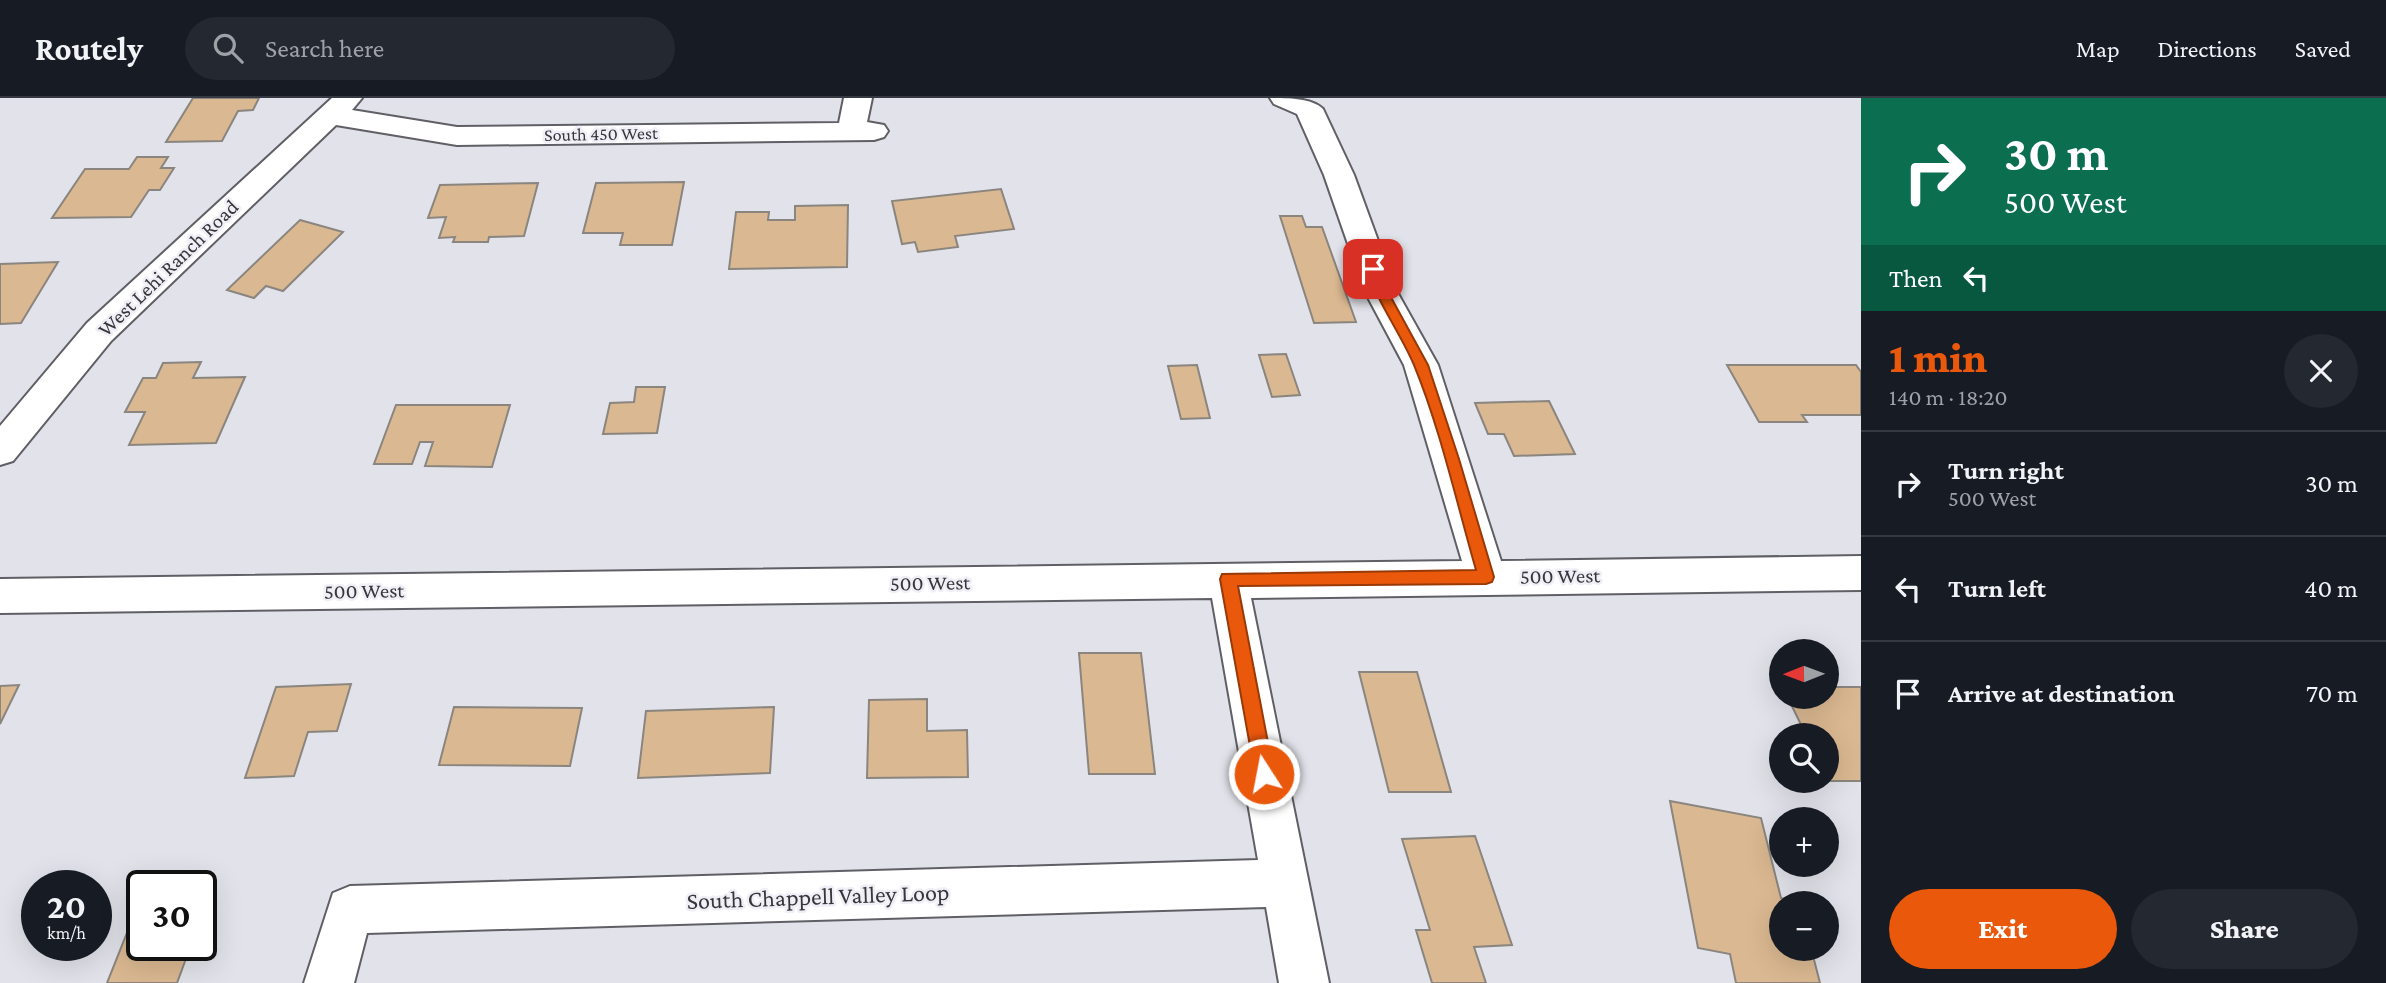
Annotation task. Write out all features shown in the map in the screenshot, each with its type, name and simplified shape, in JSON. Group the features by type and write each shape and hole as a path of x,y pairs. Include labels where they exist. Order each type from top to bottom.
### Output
{"street":[{"name":"South 450 West","path":"339,107 457,136 862,131 858,98"},
{"path":"1284,98 1310,109 1339,175 1380,290 1421,365 1486,577"},
{"name":"West Lehi Ranch Road","path":"0,451 99,332 339,107"},
{"name":"500 West","path":"0,596 1861,573"},
{"path":"1228,579 1304,983"},
{"name":"South Chappell Valley Loop","path":"329,983 350,910 1285,883"}],"building":[{"path":"193,98 259,98 253,110 238,111 222,141 166,142"},
{"path":"137,157 168,157 161,168 174,168 160,190 149,190 131,217 52,218 85,169 129,169"},
{"path":"684,182 672,245 620,245 623,233 583,233 596,183"},
{"path":"538,183 524,236 489,237 488,242 453,242 455,237 439,238 446,217 428,218 440,185"},
{"path":"1001,189 1014,229 955,236 958,247 918,252 915,242 902,244 892,201"},
{"path":"848,205 847,267 729,269 736,212 769,212 768,220 795,220 795,206"},
{"path":"1280,216 1302,216 1306,227 1322,227 1356,322 1314,323"},
{"path":"300,220 343,232 283,291 266,286 254,298 227,290"},
{"path":"58,262 21,323 0,324 0,264"},
{"path":"1286,354 1300,395 1272,397 1259,355"},
{"path":"201,362 193,378 245,377 216,443 129,445 145,412 125,412 143,378 156,378 163,363"},
{"path":"1197,365 1210,418 1181,419 1168,366"},
{"path":"1727,365 1856,365 1861,372 1861,415 1802,415 1807,422 1759,422"},
{"path":"636,387 665,387 657,433 603,434 610,403 634,402"},
{"path":"1549,401 1575,454 1514,456 1504,434 1488,434 1475,403"},
{"path":"396,405 510,405 492,467 425,466 433,442 420,442 412,464 374,464"},
{"path":"1079,653 1141,653 1155,774 1089,774"},
{"path":"1359,672 1417,672 1451,792 1389,792"},
{"path":"351,684 337,731 308,732 294,776 245,778 276,687"},
{"path":"19,685 0,724 0,686"},
{"path":"1839,687 1861,687 1861,781 1839,781 1839,723 1800,723 1793,709 1839,709"},
{"path":"927,699 927,731 967,730 968,777 867,778 869,700"},
{"path":"454,707 582,708 570,766 439,765"},
{"path":"774,707 770,773 638,778 646,711"},
{"path":"1670,801 1761,818 1769,850 1769,877 1776,877 1779,891 1769,891 1769,961 1814,961 1820,983 1736,983 1730,954 1698,948"},
{"path":"1475,836 1512,945 1474,947 1486,983 1432,983 1416,930 1430,930 1402,839"},
{"path":"126,935 126,961 185,961 177,983 107,983"}],"route":[{"path":"1264,774 1228,579 1486,577 1421,365 1380,290 1373,269"}]}
